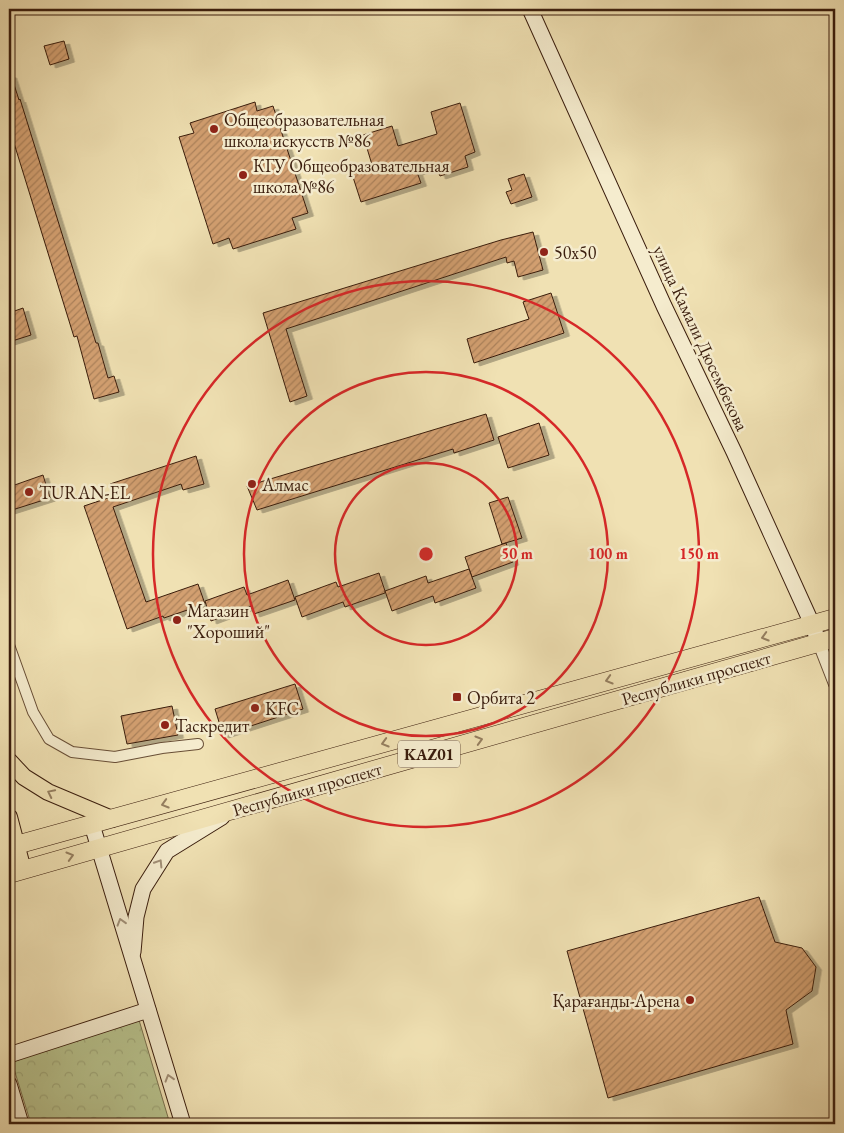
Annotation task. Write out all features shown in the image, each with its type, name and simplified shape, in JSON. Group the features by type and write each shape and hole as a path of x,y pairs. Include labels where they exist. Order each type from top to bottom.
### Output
{"highway":[{"name":"Республики проспект","path":"13,846 835,618"},
{"name":"Республики проспект","path":"16,872 827,640"}],"main road":[{"name":"улица Камали Дюсембекова","path":"530,9 664,306 734,452 812,624 827,640"},
{"path":"9,761 24,777 48,792 112,819"},
{"path":"132,959 136,917 143,889 167,851 232,811"},
{"path":"9,817 16,872"},
{"path":"92,825 184,1124"},
{"path":"9,1055 148,1010"},
{"path":"9,1084 21,1124"}],"street":[{"name":"улица Камали Дюсембекова","path":"827,640 835,684"},
{"path":"9,645 33,712 48,739 72,752 115,758 162,748 198,744"}],"green space":[{"path":"139,1020 170,1124 31,1124 10,1056"}],"building":[{"path":"64,41 69,59 50,65 44,46"},
{"path":"9,75 11,75 20,99 108,378 114,376 119,392 94,399 77,336 74,337 9,127"},
{"name":"КГУ Общеобразовательная школа №86","path":"255,102 257,111 273,106 308,213 292,218 296,229 233,249 229,238 213,244 179,137 194,133 190,123"},
{"path":"460,103 475,152 465,156 468,167 440,176 436,166 417,172 421,183 361,202 352,174 373,168 363,135 392,126 398,146 437,134 431,112"},
{"path":"524,174 532,197 511,204 506,192 512,190 508,179"},
{"path":"533,232 543,270 518,277 514,261 507,263 506,257 286,329 307,396 290,402 263,313 501,240"},
{"path":"551,293 564,333 474,363 467,339 529,319 523,302"},
{"path":"23,308 31,335 9,342 9,313"},
{"path":"486,414 494,440 454,453 453,449 257,510 247,486"},
{"path":"539,423 549,455 508,468 498,437"},
{"path":"196,456 204,484 183,490 181,484 113,507 146,602 198,584 205,604 127,629 84,506 114,496 110,484"},
{"name":"TURAN-EL","path":"43,475 50,498 9,511 9,487"},
{"path":"508,497 522,538 502,544 489,503"},
{"path":"506,543 513,562 472,577 465,557"},
{"path":"469,569 476,588 435,603 433,596 392,611 385,591 426,576 428,583"},
{"path":"379,573 385,593 345,607 343,602 302,617 295,597 336,582 338,587"},
{"path":"288,580 295,600 254,614 251,606 211,621 205,601 244,587 247,595"},
{"path":"295,684 303,709 223,735 215,709"},
{"path":"172,706 178,735 127,744 121,716"},
{"name":"Қарағанды-Арена","path":"759,897 775,942 802,948 816,967 812,991 786,1010 793,1044 608,1098 567,951"}],"place":[{"name":"Общеобразовательная школа искусств №86","path":"214,129"},
{"name":"КГУ Общеобразовательная школа №86","path":"243,175"},
{"name":"50х50","path":"544,252"},
{"name":"Алмас","path":"252,484"},
{"name":"TURAN-EL","path":"29,492"},
{"name":"Магазин \"Хороший\"","path":"177,620"},
{"name":"Орбита 2","path":"457,697"},
{"name":"KFC","path":"255,708"},
{"name":"Таскредит","path":"165,725"},
{"name":"Қарағанды-Арена","path":"690,1000"}]}
